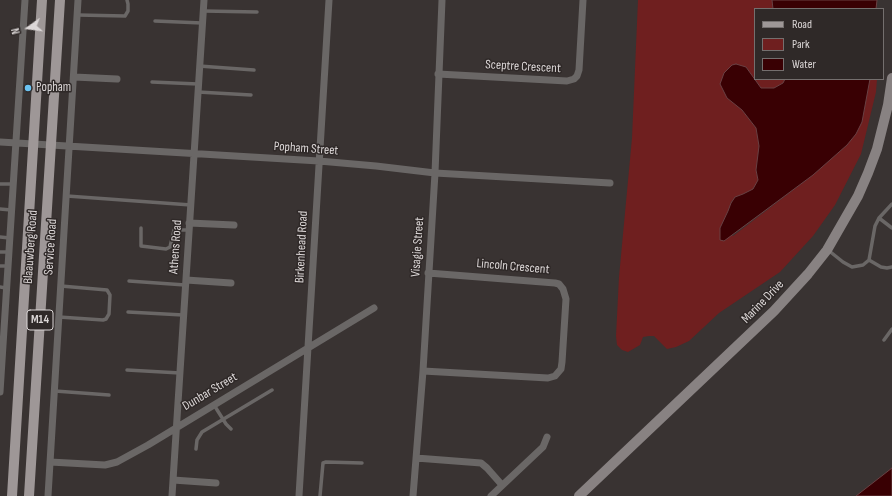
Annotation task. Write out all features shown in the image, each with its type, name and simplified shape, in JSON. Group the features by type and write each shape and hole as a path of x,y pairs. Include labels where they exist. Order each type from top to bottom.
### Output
{"main road":[{"name":"Blaauwberg Road","path":"12,496 42,0"},
{"name":"Blaauwberg Road","path":"29,496 60,0"},
{"name":"Marine Drive","path":"579,496 774,311 808,274 827,250 858,196 873,161 888,105 892,78"}],"street":[{"name":"Blaauwberg Road","path":"0,392 3,288 8,266 25,0"},
{"name":"Service Road","path":"48,496 78,0"},
{"name":"Athens Road","path":"172,496 204,0"},
{"name":"Birkenhead Road","path":"299,496 329,0"},
{"name":"Visagie Street","path":"413,496 423,371 442,0"},
{"name":"Sceptre Crescent","path":"438,74 567,81 574,79 579,70 583,0"},
{"path":"74,77 117,79"},
{"name":"Popham Street","path":"0,142 319,161 434,173 610,183"},
{"path":"189,226 234,225"},
{"name":"Lincoln Crescent","path":"423,371 548,378 555,376 560,369 562,362 566,299 563,289 559,284 555,283 428,273"},
{"path":"186,282 231,283"},
{"name":"Dunbar Street","path":"50,462 105,465 112,464 125,458 374,308"},
{"path":"491,496 543,447 547,437"},
{"path":"416,458 481,463 502,485"},
{"path":"173,480 216,483"}],"lane":[{"path":"78,15 124,16 128,11 127,0"},
{"path":"203,11 257,12"},
{"path":"154,21 202,24"},
{"path":"199,66 254,70"},
{"path":"152,82 251,95"},
{"path":"0,184 13,184"},
{"path":"67,196 191,205"},
{"path":"827,250 852,267 863,265 869,260 875,226 879,218 892,204"},
{"path":"0,209 11,210"},
{"path":"879,218 892,228"},
{"path":"141,228 141,246 166,249 170,247 174,230 189,226"},
{"path":"0,237 10,238"},
{"path":"0,252 9,252"},
{"path":"869,260 880,267 892,267"},
{"path":"0,266 8,266"},
{"path":"129,281 186,282"},
{"path":"59,317 103,320 108,317 110,295 107,290 61,286"},
{"path":"128,312 183,315"},
{"path":"884,340 892,329"},
{"path":"127,370 180,373"},
{"path":"196,450 197,440 200,435 223,419 272,390"},
{"path":"54,391 109,395"},
{"path":"214,404 228,427 231,429"},
{"path":"320,496 323,463 362,463"}],"green space":[{"path":"638,0 772,0 773,8 754,8 754,78 746,67 737,105 756,128 759,146 756,170 758,180 753,189 735,197 731,202 720,228 733,236 813,175 847,145 862,122 870,80 877,80 876,92 861,154 835,205 813,236 780,272 719,313 689,341 667,349 654,336 643,337 640,345 628,352 622,350 617,345 616,336 619,277 632,138"},
{"path":"755,80 784,80 783,83 774,88 761,88"}],"water":[{"path":"772,0 877,0 876,8 773,8"},
{"path":"736,64 746,67 761,88 774,88 783,83 784,80 870,80 862,122 856,134 847,145 813,175 724,241 720,240 720,228 731,203 735,197 753,189 758,180 756,170 759,146 756,128 742,110 727,98 720,84 724,73 732,65"},
{"path":"892,468 892,496 856,496"}],"place":[{"name":"Popham","path":"28,88"}]}
